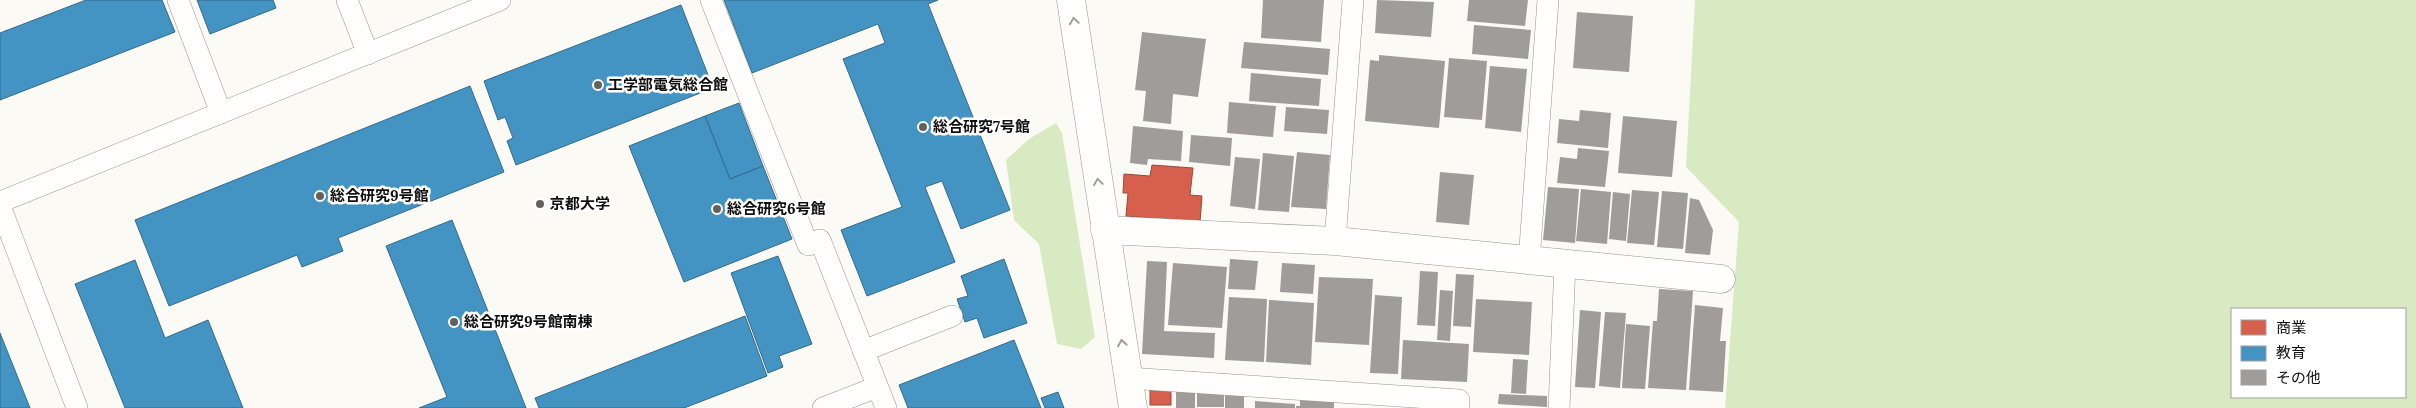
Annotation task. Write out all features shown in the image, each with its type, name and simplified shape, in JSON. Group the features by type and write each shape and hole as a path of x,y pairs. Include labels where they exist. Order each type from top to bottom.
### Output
{"street":[{"path":"1071,0 1104,230 1133,408"},
{"path":"1104,230 1336,241 1722,279"}],"lane":[{"path":"178,0 221,112"},
{"path":"347,0 368,54"},
{"path":"0,202 500,0"},
{"path":"711,0 808,245 820,240 886,408"},
{"path":"1336,241 1353,0"},
{"path":"1529,261 1548,0"},
{"path":"0,206 77,408"},
{"path":"1559,408 1565,264"},
{"path":"863,351 952,316"},
{"path":"1128,378 1459,400 1459,408"},
{"path":"823,408 877,387"}],"green space":[{"path":"1695,0 2416,0 2416,408 1725,408 1739,222 1686,167"},
{"path":"1056,123 1062,133 1095,337 1081,349 1057,344 1039,244 1014,220 1006,160 1029,139"}],"building: 商業":[{"path":"1152,165 1193,168 1190,195 1202,196 1200,222 1126,216 1128,193 1123,193 1124,174 1150,176"},
{"path":"1150,386 1171,386 1171,405 1150,405"}],"building: 教育":[{"path":"86,0 162,0 175,32 0,100 0,33"},
{"path":"197,0 273,0 276,8 210,34"},
{"name":"総合研究7号館","path":"724,0 938,0 928,4 1010,210 961,229 942,181 925,187 955,262 867,296 841,230 902,207 843,59 885,43 878,24 752,73"},
{"name":"工学部電気総合館","path":"681,5 713,88 516,165 507,141 513,138 505,117 498,120 484,81"},
{"name":"総合研究9号館","path":"470,86 504,172 338,238 343,251 302,267 297,255 169,306 135,220"},
{"path":"739,103 763,166 730,179 705,116"},
{"name":"総合研究6号館","path":"705,116 730,179 763,166 792,239 684,282 629,146"},
{"name":"総合研究9号館南棟","path":"452,220 526,408 419,408 447,397 386,246"},
{"path":"778,256 812,344 779,356 783,367 768,373 731,273"},
{"path":"1004,259 1027,323 984,338 977,318 965,322 957,299 968,296 961,276"},
{"path":"135,260 165,338 208,320 243,408 125,408 75,284"},
{"path":"745,316 767,376 684,408 539,408 535,398"},
{"path":"0,333 30,408 0,408"},
{"path":"1014,340 1041,408 908,408 899,385"},
{"path":"1058,392 1064,408 1045,408 1041,398"}],"building: その他":[{"path":"1263,0 1324,0 1321,42 1261,38"},
{"path":"1377,0 1434,2 1431,37 1375,33"},
{"path":"1469,0 1528,0 1525,26 1467,21"},
{"path":"1577,12 1633,16 1629,72 1573,68"},
{"path":"1474,25 1531,30 1528,59 1472,54"},
{"path":"1142,32 1206,39 1198,97 1173,94 1171,124 1143,121 1146,91 1135,90"},
{"path":"1244,42 1330,49 1328,75 1241,68"},
{"path":"1379,55 1445,61 1439,128 1365,121 1370,60 1379,61"},
{"path":"1449,58 1487,61 1482,120 1444,117"},
{"path":"1490,66 1527,69 1521,132 1485,128"},
{"path":"1251,73 1321,79 1319,106 1249,101"},
{"path":"1229,102 1276,106 1273,137 1227,133"},
{"path":"1286,107 1329,110 1327,134 1284,131"},
{"path":"1580,110 1611,113 1608,148 1557,143 1559,119 1579,121"},
{"path":"1623,116 1677,121 1672,177 1618,173"},
{"path":"1133,126 1183,131 1181,161 1148,159 1147,165 1130,163"},
{"path":"1191,135 1232,138 1230,166 1189,162"},
{"path":"1578,148 1609,151 1605,187 1557,183 1560,157 1577,159"},
{"path":"1297,152 1330,155 1326,209 1291,207"},
{"path":"1263,153 1294,156 1289,212 1258,210"},
{"path":"1235,157 1260,159 1255,209 1230,206"},
{"path":"1440,172 1474,175 1469,225 1436,222"},
{"path":"1548,187 1579,189 1575,243 1543,240"},
{"path":"1581,189 1611,192 1607,244 1576,241"},
{"path":"1632,190 1659,192 1654,245 1627,243"},
{"path":"1662,191 1688,193 1683,249 1657,247"},
{"path":"1613,192 1630,194 1626,241 1609,239"},
{"path":"1690,198 1699,200 1713,230 1710,255 1685,253"},
{"path":"1230,259 1258,261 1255,290 1228,289"},
{"path":"1147,261 1167,262 1164,331 1215,333 1214,358 1142,354"},
{"path":"1173,263 1227,267 1222,328 1168,325"},
{"path":"1282,263 1315,265 1313,294 1280,292"},
{"path":"1420,271 1438,272 1435,326 1417,325"},
{"path":"1456,274 1474,275 1471,327 1453,326"},
{"path":"1319,277 1373,279 1369,345 1315,342"},
{"path":"1659,289 1693,291 1686,390 1648,388 1653,321 1657,321"},
{"path":"1440,290 1453,291 1450,341 1437,340"},
{"path":"1375,295 1402,297 1398,374 1370,373"},
{"path":"1229,297 1267,299 1264,362 1225,360"},
{"path":"1476,299 1532,302 1529,355 1473,352"},
{"path":"1269,300 1314,303 1311,365 1266,362"},
{"path":"1695,305 1723,308 1720,341 1726,341 1723,392 1689,390"},
{"path":"1580,310 1601,312 1595,388 1575,387"},
{"path":"1605,312 1626,313 1620,388 1599,386"},
{"path":"1626,324 1650,326 1645,389 1622,388"},
{"path":"1403,340 1469,344 1467,382 1401,379"},
{"path":"1513,359 1528,360 1526,394 1511,393"},
{"path":"1176,387 1195,387 1195,408 1176,408"},
{"path":"1197,388 1224,388 1224,407 1197,407"},
{"path":"1225,390 1244,390 1244,408 1225,408"},
{"path":"1499,394 1547,396 1547,407 1498,404"},
{"path":"1300,395 1334,397 1334,408 1296,408 1296,406 1300,406"},
{"path":"1255,401 1295,404 1295,408 1255,408"}],"place":[{"name":"工学部電気総合館","path":"598,85"},
{"name":"総合研究7号館","path":"923,127"},
{"name":"総合研究9号館","path":"320,196"},
{"name":"京都大学","path":"540,204"},
{"name":"総合研究6号館","path":"717,209"},
{"name":"総合研究9号館南棟","path":"454,322"}]}
